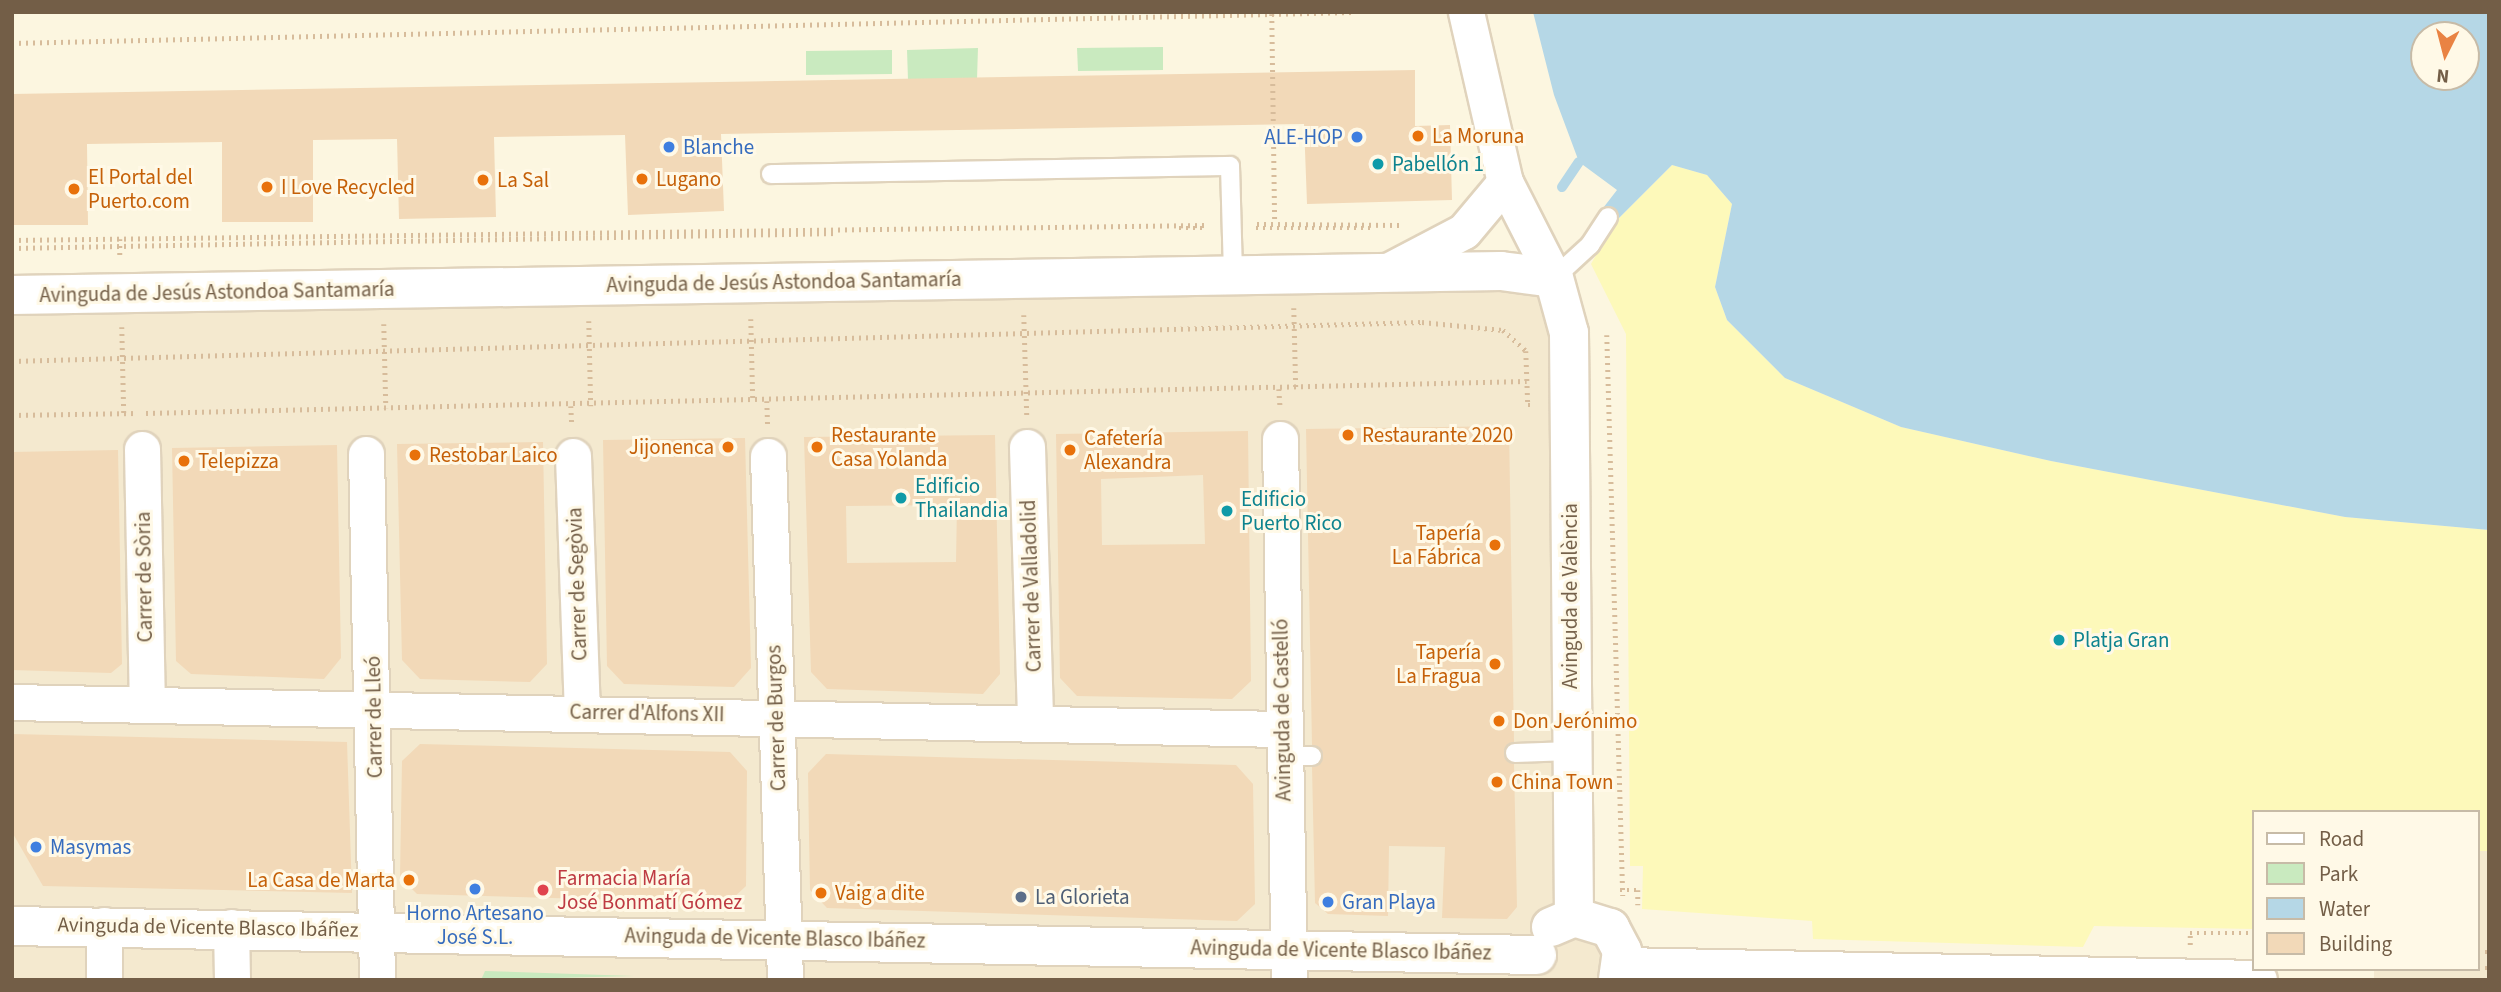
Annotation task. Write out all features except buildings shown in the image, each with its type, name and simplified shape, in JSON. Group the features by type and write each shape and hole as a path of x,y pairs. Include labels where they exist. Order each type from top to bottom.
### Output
{"street":[{"path":"1466,12 1505,183 1555,278"},
{"path":"1384,273 1464,232 1505,183"},
{"name":"Avinguda de Jesús Astondoa Santamaría","path":"12,295 1501,271 1555,278"},
{"name":"Avinguda de València","path":"1555,278 1569,333 1574,916"},
{"name":"Avinguda de Castelló","path":"1280,439 1292,747 1289,965"},
{"name":"Carrer de Valladolid","path":"1027,447 1035,724"},
{"name":"Carrer de Sòria","path":"142,449 147,705"},
{"name":"Carrer de Lleó","path":"366,454 375,708 377,980"},
{"name":"Carrer de Segòvia","path":"573,456 582,711"},
{"name":"Carrer de Burgos","path":"768,456 785,980"},
{"name":"Carrer d'Alfons XII","path":"12,702 775,715 1035,724 1292,747"},
{"path":"1540,967 1549,929 1574,916 1610,928 1622,951 1620,973 2258,980"},
{"path":"104,925 104,973"},
{"name":"Avinguda de Vicente Blasco Ibáñez","path":"12,926 104,925 784,938 1289,965 1540,967"},
{"path":"231,927 232,973"}],"lane":[{"path":"771,174 1230,166 1233,275"},
{"path":"1555,278 1590,245 1608,218"},
{"path":"1515,753 1571,751"}],"path":[{"path":"12,43 1353,12"},
{"path":"1272,14 1275,223"},
{"path":"1232,226 1275,223 1402,225"},
{"path":"12,248 1232,226 1410,228"},
{"path":"12,240 1021,230"},
{"path":"1293,274 1296,388"},
{"path":"12,361 1422,322 1503,330 1527,351 1527,381 12,415"},
{"path":"1602,324 1610,344 1623,902"},
{"path":"2190,933 2252,933"}],"shaded area":[{"path":"1554,278 1574,890 1622,951 2258,980 12,980 12,295"},
{"path":"2480,851 2489,851 2489,980 2374,980 2374,971 2480,971"}],"green space":[{"path":"1163,47 1163,70 1078,71 1077,48"},
{"path":"978,48 977,79 908,80 907,50"},
{"path":"892,50 892,74 806,75 806,51"},
{"path":"485,971 634,976 481,980"}],"sand":[{"name":"Platja Gran","path":"1672,165 1707,175 1732,204 1715,287 1727,320 1785,378 1901,427 2051,461 2345,517 2489,530 2489,851 2480,851 2480,810 2252,810 2252,929 2094,926 2083,947 1813,939 1812,921 1642,909 1643,866 1630,866 1626,334 1591,264 1615,222"}],"water":[{"path":"1533,12 2489,12 2489,530 2345,517 2051,461 1901,427 1785,378 1727,320 1715,287 1732,204 1707,175 1672,165 1615,222 1600,212 1617,190 1579,162 1554,95"}],"waterway":[{"path":"1562,187 1579,162"}],"place":[{"name":"La Moruna","path":"1418,136"},
{"name":"ALE-HOP","path":"1357,137"},
{"name":"Blanche","path":"669,147"},
{"name":"Pabellón 1","path":"1378,164"},
{"name":"Lugano","path":"642,179"},
{"name":"La Sal","path":"483,180"},
{"name":"I Love Recycled","path":"267,187"},
{"name":"El Portal del Puerto.com","path":"74,189"},
{"name":"Restaurante 2020","path":"1348,435"},
{"name":"Jijonenca","path":"728,447"},
{"name":"Restaurante Casa Yolanda","path":"817,447"},
{"name":"Cafetería Alexandra","path":"1070,450"},
{"name":"Restobar Laico","path":"415,455"},
{"name":"Telepizza","path":"184,461"},
{"name":"Edificio Thailandia","path":"901,498"},
{"name":"Edificio Puerto Rico","path":"1227,511"},
{"name":"Tapería La Fábrica","path":"1495,545"},
{"name":"Platja Gran","path":"2059,640"},
{"name":"Tapería La Fragua","path":"1495,664"},
{"name":"Don Jerónimo","path":"1499,721"},
{"name":"China Town","path":"1497,782"},
{"name":"Masymas","path":"36,847"},
{"name":"La Casa de Marta","path":"409,880"},
{"name":"Horno Artesano José S.L.","path":"475,889"},
{"name":"Farmacia María José Bonmatí Gómez","path":"543,890"},
{"name":"Vaig a dite","path":"821,893"},
{"name":"La Glorieta","path":"1021,897"},
{"name":"Gran Playa","path":"1328,902"}]}
